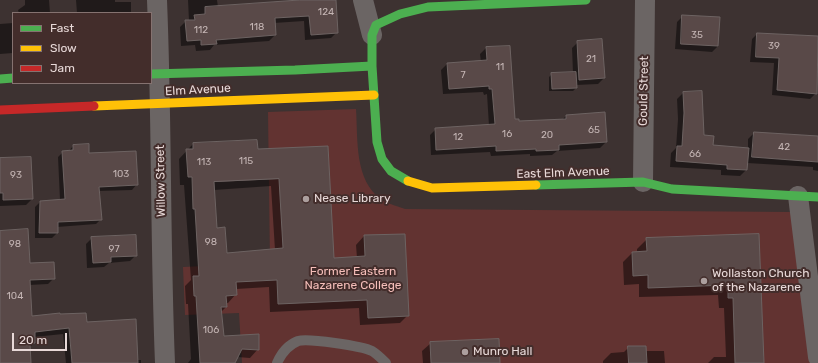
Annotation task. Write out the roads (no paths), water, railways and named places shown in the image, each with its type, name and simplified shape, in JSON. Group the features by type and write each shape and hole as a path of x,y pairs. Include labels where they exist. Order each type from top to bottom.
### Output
{"street":[{"name":"Willow Street","path":"156,0 155,74 160,104 162,298 165,363"},
{"path":"363,0 372,35"},
{"path":"372,35 376,25 386,19 411,10 428,7 586,0"},
{"name":"Gould Street","path":"643,182 645,0"},
{"name":"East Elm Avenue","path":"372,35 376,142 382,159 391,170 410,182 432,188 643,182 672,189 818,197"},
{"name":"Elm Avenue","path":"155,74 372,66"},
{"path":"0,79 12,78"},
{"name":"Elm Avenue","path":"0,110 374,95"},
{"path":"798,196 818,357"}],"lane":[{"path":"277,363 286,348 298,341 313,341 356,346 371,351 386,363"}],"place":[{"name":"Nease Library","path":"306,199"},
{"name":"Wollaston Church of the Nazarene","path":"704,281"},
{"name":"Munro Hall","path":"465,352"}],"park label":[{"name":"Former Eastern Nazarene College","path":"353,279"}]}
